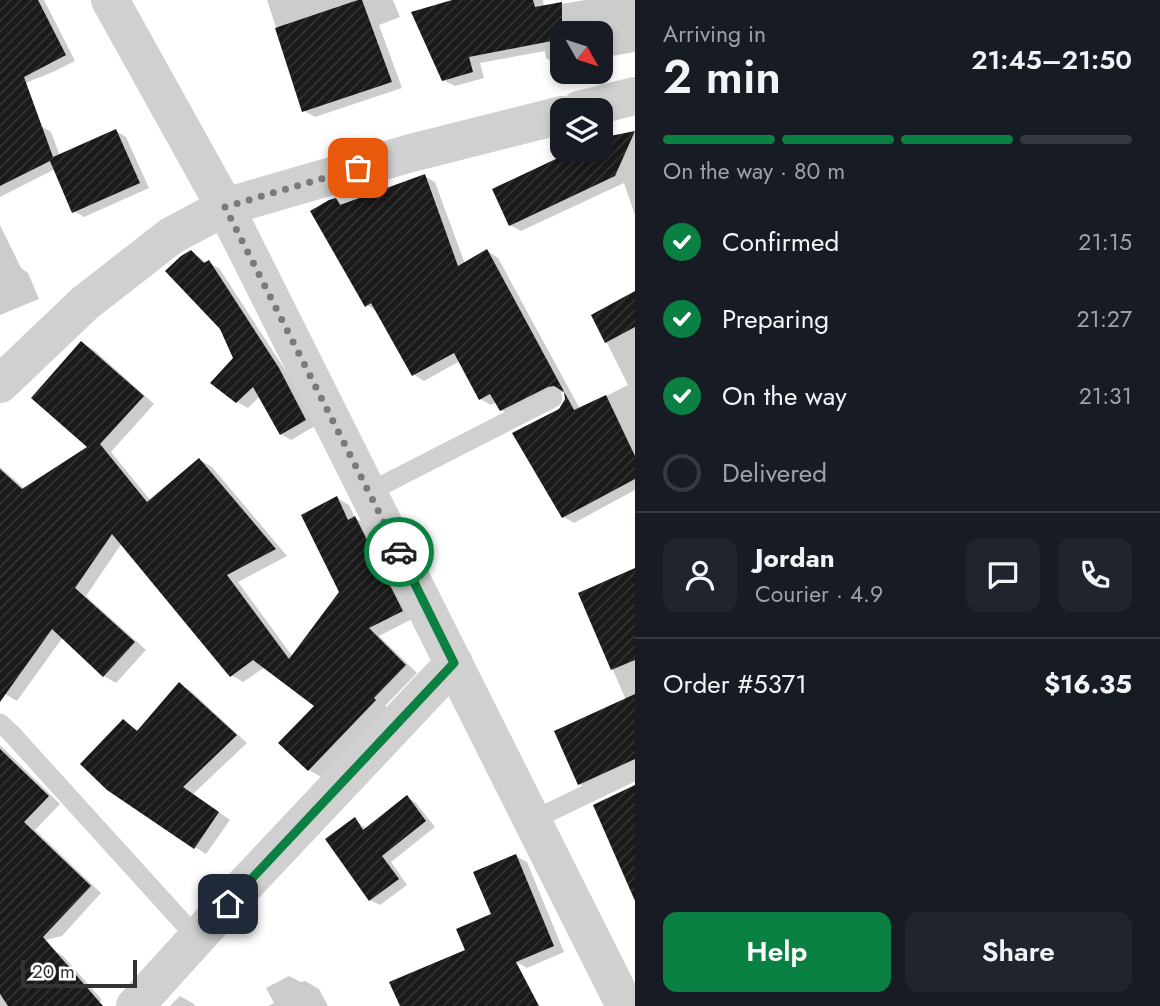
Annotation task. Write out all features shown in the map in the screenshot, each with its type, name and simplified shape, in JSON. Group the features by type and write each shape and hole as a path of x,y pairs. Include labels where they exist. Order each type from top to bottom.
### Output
{"street":[{"path":"110,0 225,207 625,1006"},
{"path":"613,102 635,96"},
{"path":"0,384 85,303 171,236 225,207 411,153 550,117"},
{"path":"135,1006 454,663"}],"lane":[{"path":"369,492 553,398"},
{"path":"0,723 197,938"},
{"path":"533,820 635,771"}],"building":[{"path":"0,0 38,0 66,55 24,77 53,157 116,129 140,183 72,213 50,161 0,186"},
{"path":"362,0 392,82 302,112 275,28"},
{"path":"452,0 533,0 535,7 562,2 562,21 550,21 550,41 469,57 473,72 442,81 411,12"},
{"path":"635,131 615,176 509,226 492,189 552,161 613,161 613,135"},
{"path":"425,174 458,266 487,249 574,410 606,395 635,456 635,479 562,518 512,433 559,409 565,399 564,392 554,386 548,387 500,411 490,394 479,400 454,353 412,376 371,303 365,307 310,211 329,200 336,198 340,205"},
{"path":"191,250 204,263 209,260 279,368 306,420 280,435 253,387 236,403 210,383 233,358 220,329 165,271"},
{"path":"635,291 635,327 605,343 591,315"},
{"path":"81,341 144,396 100,444 147,502 199,458 276,549 227,575 289,659 339,592 301,515 337,496 348,520 355,516 403,611 369,628 406,665 308,771 278,743 314,706 253,660 230,677 112,534 75,588 135,642 103,677 52,629 0,702 0,469 22,489 87,447 31,398"},
{"path":"635,568 635,660 611,670 578,593"},
{"path":"179,682 237,735 183,787 219,812 194,849 107,790 80,764 123,719 137,731"},
{"path":"635,694 635,759 578,785 554,731"},
{"path":"0,749 49,796 24,822 91,886 43,937 103,1006 8,1006 0,994"},
{"path":"635,785 635,901 593,805"},
{"path":"407,795 426,821 382,856 399,879 369,901 325,839 355,817 363,830"},
{"path":"516,854 554,946 516,962 539,1006 400,1006 389,982 465,950 456,929 491,914 473,872"}],"way so far":[{"path":"358,168 225,207 399,552"}],"route":[{"path":"228,904 454,663 399,552"}]}
